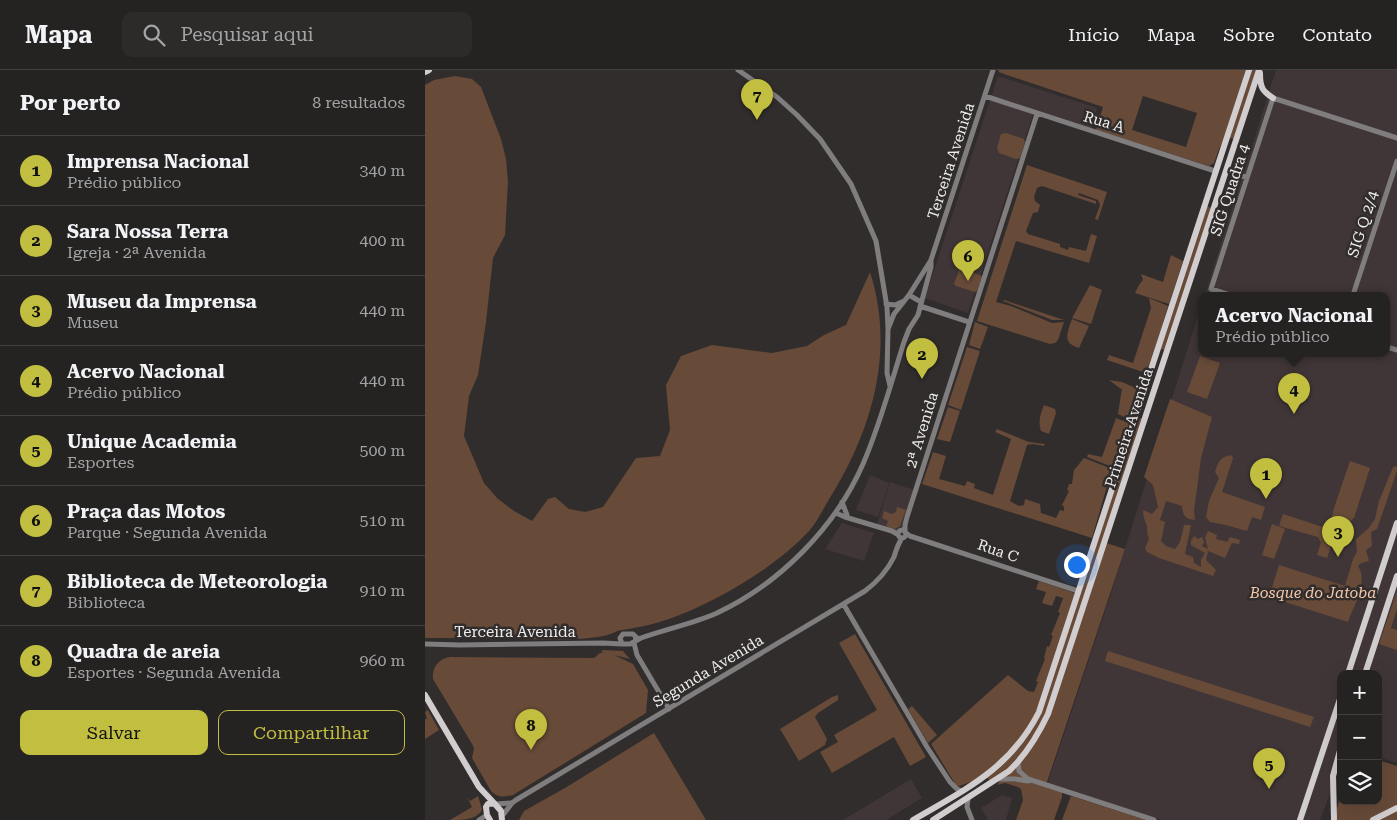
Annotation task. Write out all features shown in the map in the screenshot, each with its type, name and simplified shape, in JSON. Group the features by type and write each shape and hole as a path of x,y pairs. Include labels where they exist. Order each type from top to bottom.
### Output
{"main road":[{"path":"425,72 429,70"},
{"name":"Primeira Avenida","path":"1069,618 1249,70"},
{"path":"1259,70 1261,87 1264,92 1273,98"},
{"name":"Primeira Avenida","path":"968,799 999,779 1018,762 1037,736 1048,714 1259,70"},
{"path":"1225,142 1230,141 1234,145"},
{"path":"1206,200 1209,204 1215,204"},
{"path":"1156,352 1163,353 1165,357"},
{"path":"1138,410 1142,415 1147,413"},
{"path":"1349,670 1397,523"},
{"path":"1088,563 1094,562 1097,565"},
{"path":"1366,670 1397,576"},
{"path":"1069,618 1073,623 1079,622"},
{"path":"913,820 981,780 1011,754 1034,721 1043,702 1069,618"},
{"path":"425,695 479,787 489,818"},
{"path":"1300,820 1337,708"},
{"path":"1334,820 1333,776 1337,760"},
{"path":"981,780 985,782 985,787"},
{"path":"479,787 495,803 503,818"},
{"path":"931,810 931,815 934,819 968,799"},
{"path":"486,807 488,804 495,803"},
{"path":"1373,820 1397,808"},
{"path":"1382,820 1387,813"}],"street":[{"path":"738,70 797,115 819,138 851,184 876,241 887,305 888,329"},
{"name":"Terceira Avenida","path":"890,387 887,374 888,329 894,314 905,301 931,260 993,70"},
{"name":"Rua A","path":"985,96 1215,171"},
{"path":"1273,98 1397,138"},
{"name":"SIG Quadra 4","path":"1220,292 1211,289 1243,190 1244,179 1273,98"},
{"name":"2ª Avenida","path":"902,534 1037,114"},
{"name":"SIG Q 2/4","path":"1354,292 1397,161"},
{"path":"1227,168 1235,175 1244,179"},
{"path":"1223,178 1244,179"},
{"name":"Terceira Avenida","path":"634,642 717,613 756,590 789,564 831,520 862,465 909,330 918,315 931,267 931,260"},
{"path":"909,295 932,311 969,322"},
{"path":"887,305 905,301"},
{"path":"887,305 894,314"},
{"path":"918,315 932,311"},
{"path":"889,348 893,353 901,353"},
{"path":"831,520 846,516 842,502"},
{"name":"Rua C","path":"837,511 854,519 1078,591"},
{"name":"Segunda Avenida","path":"503,818 512,803 865,591 879,579 893,558 902,534"},
{"path":"844,605 927,746 950,782 962,791"},
{"path":"637,655 624,645 620,640 621,636 627,633 636,636 634,642 637,655 669,709"},
{"name":"Terceira Avenida","path":"633,634 650,635"},
{"name":"Terceira Avenida","path":"603,643 621,636"},
{"path":"624,645 634,642"},
{"name":"Terceira Avenida","path":"426,645 603,643 624,645"},
{"path":"1018,762 1021,774 1036,782"},
{"path":"999,779 1022,779 1036,782 1154,820"},
{"path":"950,782 951,798"},
{"path":"968,799 967,807 972,820"},
{"name":"Segunda Avenida","path":"495,803 512,803"},
{"path":"955,807 969,813"},
{"path":"479,820 489,818"}],"shaded area":[{"path":"1276,70 1397,70 1397,763 1382,758 1382,670 1337,670 1337,775 1320,820 1162,820 1047,785 1109,600 1198,316 1198,357 1390,357 1390,292 1206,292"},
{"path":"998,76 1097,108 1091,129 1034,111 968,313 925,298"},
{"path":"870,475 889,483 878,517 856,510"},
{"path":"890,482 914,490 902,526 896,530 877,524"},
{"path":"842,523 874,533 864,561 825,549"},
{"path":"911,779 922,798 886,820 843,820"},
{"path":"1002,795 1012,798 1006,820 988,820 981,808"}],"green space":[{"path":"998,70 1246,70 1223,141 1214,163 1209,166 1096,130 1103,107 999,72","holes":["1143,96 1197,113 1186,147 1132,130"]},
{"path":"1251,70 1256,70 1234,139 1229,138"},
{"path":"455,76 472,79 481,87 501,139 506,159 508,181 505,235 493,258 478,375 469,396 464,436 484,483 497,498 514,511 532,521 548,499 555,497 569,509 585,512 603,507 636,458 660,456 670,430 666,385 681,356 712,345 772,353 807,346 824,335 846,325 870,272 877,301 880,359 876,388 868,416 846,470 809,531 780,558 725,594 706,604 650,625 617,631 608,635 580,639 425,638 425,85 434,80"},
{"path":"1006,133 1024,139 1025,142 1020,158 1016,159 999,153 997,148 1001,134"},
{"path":"1027,165 1107,192 1098,220 1095,219 1100,205 1098,200 1079,193 1078,195 1096,201 1096,204 1042,186 1037,188 1034,197 1035,201 1040,205 1038,212 1033,213 1026,231 1028,234 1060,244 1060,247 1068,250 1069,247 1086,251 1091,234 1097,236 1089,263 1016,241 996,302 1011,306 1052,323 1064,322 1058,340 1050,344 977,321"},
{"path":"1207,206 1211,208 1165,350 1160,349"},
{"path":"1171,255 1183,261 1169,304 1135,293 1143,280 1141,274 1163,282"},
{"path":"961,269 982,277 977,291 975,292 954,284"},
{"path":"1090,285 1102,290 1091,324 1072,318"},
{"path":"1149,298 1168,306 1151,363 1143,372 1107,360 1109,355 1133,363 1151,308"},
{"path":"1004,300 1064,320 1052,320"},
{"path":"1072,319 1089,326 1079,348 1070,343 1067,337"},
{"path":"975,322 988,327 980,349 969,345"},
{"path":"967,347 980,351 961,410 948,405"},
{"path":"1200,357 1220,363 1207,399 1187,392"},
{"path":"1109,380 1122,382 1138,389 1130,420 1118,414 1122,388"},
{"path":"1170,399 1212,417 1201,458 1194,511 1195,520 1185,516 1182,506 1166,501 1160,520 1165,522 1161,541 1166,546 1175,549 1180,542 1184,525 1191,525 1185,554 1193,557 1194,563 1201,567 1201,560 1205,553 1191,545 1194,536 1198,539 1202,537 1204,542 1202,546 1208,549 1205,538 1208,531 1217,535 1216,539 1227,542 1230,537 1240,540 1239,544 1232,543 1225,558 1208,551 1206,560 1216,570 1213,576 1159,558 1145,549 1149,538 1143,510 1152,514 1158,507 1153,485 1144,477"},
{"path":"1044,405 1055,409 1056,413 1049,434 1041,431 1040,427 1041,412"},
{"path":"948,407 960,411 950,442 937,439"},
{"path":"1138,417 1143,419 1103,542 1125,549 1046,785 1018,778 990,781 986,776 957,787 931,744 1008,675 1028,691 1034,692 1038,682 1036,681 1045,659 1047,646 1049,647 1053,636 1051,635 1060,613 1058,612 1063,598 1056,596 1052,606 1042,603 1046,592 1036,589 1039,581 1080,595"},
{"path":"1116,418 1129,423 1115,468 1087,457 1088,454 1102,457"},
{"path":"997,429 1029,442 1045,444 1044,446 1027,445 1010,501 1019,506 1024,505 1025,499 1040,504 1041,513 1056,518 1060,510 1064,511 1062,505 1069,491 1067,490 1069,484 1072,484 1074,470 1084,458 1112,469 1092,538 922,484 933,452 946,456 939,479 965,486 967,481 975,484 974,488 993,495 1011,439 995,432"},
{"path":"1231,455 1233,458 1222,492 1265,507 1261,520 1252,517 1247,531 1210,522 1206,517 1209,501 1219,478 1215,472 1217,465 1222,459"},
{"path":"1350,461 1370,468 1354,518 1347,524 1339,522 1327,558 1317,555 1321,543 1318,537 1279,526 1283,514 1329,529"},
{"name":"Bosque do Jatoba","path":"1397,466 1397,471 1377,529 1371,532 1372,546 1366,550 1369,561 1358,566 1362,580 1361,587 1348,622 1269,597 1279,565 1345,586 1357,552 1356,539 1368,529 1375,519 1379,501 1393,467"},
{"path":"897,507 906,510 900,526 895,529 886,526 888,521 882,518 884,511 892,514 896,512"},
{"path":"1272,524 1285,529 1274,559 1262,555"},
{"path":"1397,591 1397,609 1391,628 1397,630 1397,650 1379,644"},
{"path":"855,634 926,757 910,766 894,737 832,773 820,752 838,742 834,735 877,710 839,643"},
{"path":"603,650 623,651 630,659 614,655 633,664 648,690 646,713 513,795 496,795 491,791 472,758 474,748 433,679 437,664 450,657 594,658 600,653 604,653 601,652"},
{"path":"1108,651 1314,717 1310,727 1105,661"},
{"path":"838,695 838,700 815,717 827,739 825,745 799,761 780,729"},
{"path":"912,706 937,735 928,743 908,709"},
{"path":"428,710 439,730 425,739 425,719 427,719 425,712"},
{"path":"654,733 706,820 519,820 524,811"},
{"path":"1382,761 1397,766 1397,820 1333,820 1338,805 1382,805"},
{"path":"1000,781 1029,782 1062,792 1054,820 1016,820 1023,800 1021,789 1005,783 997,785"},
{"path":"478,796 482,809 480,813 469,819 450,820 472,807 467,797 470,801"},
{"path":"1071,796 1146,820 1062,820"}],"place":[{"name":"Biblioteca de Meteorologia","path":"757,120"},
{"name":"Praça das Motos","path":"968,281"},
{"name":"Sara Nossa Terra","path":"922,379"},
{"name":"Acervo Nacional","path":"1294,414"},
{"name":"Imprensa Nacional","path":"1266,499"},
{"name":"Museu da Imprensa","path":"1338,557"},
{"name":"Quadra de areia","path":"531,750"},
{"name":"Unique Academia","path":"1269,789"}]}
